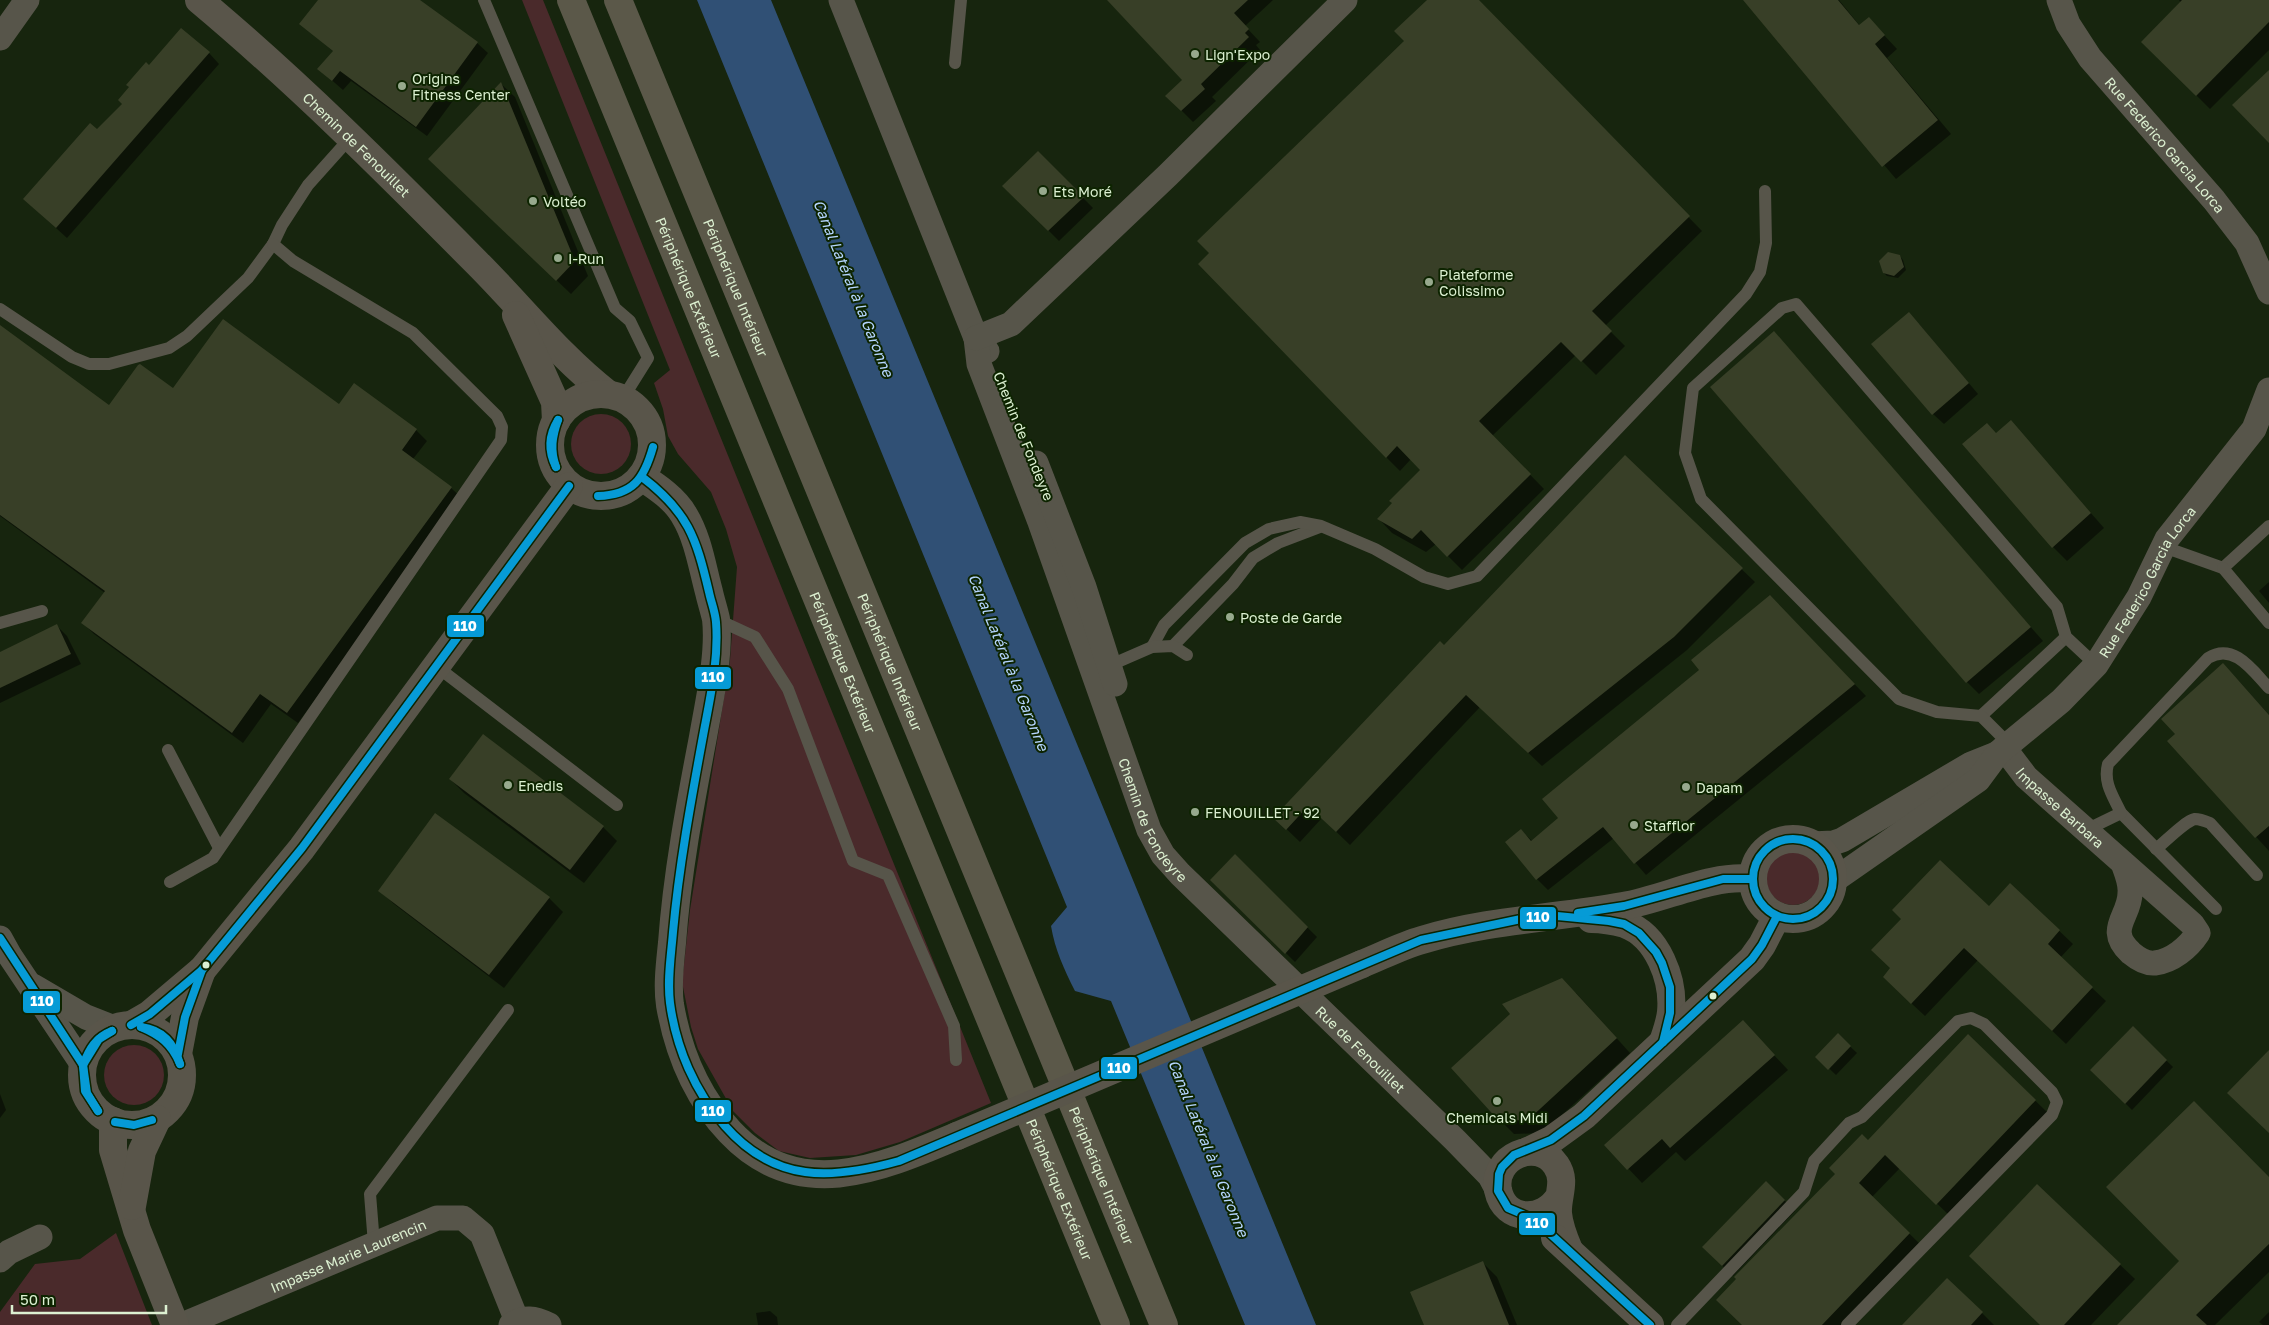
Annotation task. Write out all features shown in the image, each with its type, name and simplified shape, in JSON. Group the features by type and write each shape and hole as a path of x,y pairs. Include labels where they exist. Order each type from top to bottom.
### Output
{"highway":[{"name":"Périphérique Extérieur","path":"570,0 1116,1325"},
{"name":"Périphérique Intérieur","path":"618,0 1164,1325"}],"street":[{"path":"0,38 27,0"},
{"name":"Chemin de Fenouillet","path":"199,0 308,96 351,137 508,295 581,373 616,396"},
{"name":"Chemin de Fondeyre","path":"841,0 976,338 978,364 1040,522 1102,669 1149,830 1163,855 1180,874"},
{"path":"976,338 1011,324 1168,175 1345,0"},
{"name":"Rue Federico Garcia Lorca","path":"2059,0 2068,24 2090,58 2214,200 2247,243 2269,292"},
{"name":"Chemin de Fenouillet","path":"508,295 555,402 556,421"},
{"name":"Rue Federico Garcia Lorca","path":"1833,881 1978,780 2004,748 2061,701 2096,665 2138,597 2164,547 2184,518 2254,429 2269,390"},
{"path":"616,396 638,409 649,424 653,442 651,461 642,477 627,490 608,497 587,495 569,486 559,475 553,463 550,449 551,434 556,421 563,411 584,397 616,396"},
{"path":"642,477 663,491 684,514 700,554 716,619 714,662 708,711 685,837 674,915 669,1002 677,1038 686,1064 717,1118 738,1140 769,1163 805,1174 837,1175 867,1170 898,1161 1421,940 1471,928 1624,906 1723,879 1752,879"},
{"path":"29,984 86,1017 123,1027 146,1027 159,1032 170,1042 178,1054 182,1072 180,1090 171,1106 157,1118 143,1124 128,1125 113,1121 98,1112 88,1099 82,1082 83,1065 89,1050 100,1037 123,1027 150,1014 202,970 302,848 569,486"},
{"name":"Rue Federico Garcia Lorca","path":"1812,844 1833,843 1842,840 1971,764 2004,748"},
{"name":"Impasse Barbara","path":"2004,748 2026,777 2123,863"},
{"path":"1790,839 1812,844 1830,863 1833,881 1828,898 1821,908 1811,915 1794,920 1777,916 1759,902 1754,891 1753,871 1759,857 1769,846 1790,839"},
{"name":"Rue de Fenouillet","path":"1180,874 1455,1140 1490,1176 1508,1208 1527,1216 1569,1250 1650,1325"},
{"path":"1552,916 1611,921 1626,925 1644,936 1658,954 1666,972 1670,988 1671,1012 1663,1042"},
{"name":"Rue de Fenouillet","path":"1498,1191 1499,1174 1502,1167 1521,1153 1551,1140 1584,1116 1752,959 1762,945 1777,916"},
{"path":"0,938 83,1065"},
{"path":"178,1054 185,1017 202,970"},
{"name":"Rue de Fenouillet","path":"1559,1170 1565,1152 1584,1116"},
{"path":"131,1210 142,1151 157,1118"},
{"path":"113,1121 114,1150 131,1210 174,1325"},
{"name":"Rue de Fenouillet","path":"1455,1140 1489,1153 1543,1154 1550,1158 1559,1170 1562,1186 1559,1197 1559,1222 1569,1250"},
{"path":"1527,1216 1542,1213 1555,1204 1559,1197"},
{"name":"Impasse Marie Laurencin","path":"182,1325 437,1218 463,1218 482,1234 514,1323 527,1319 537,1319 549,1325"},
{"path":"0,1260 8,1252 40,1237"}],"lane":[{"path":"484,0 615,308 630,321 648,358 616,396"},
{"path":"955,63 961,0"},
{"path":"0,309 72,358 89,364 109,364 169,348 187,336 248,278 273,244 282,225 308,185 351,137"},
{"path":"1152,647 1164,625 1246,543 1269,529 1300,522 1322,526 1375,549 1424,577 1448,584 1477,576 1746,294 1760,272 1766,242 1765,191"},
{"path":"170,882 204,865 213,858 501,440 502,428 497,416 413,333 293,261 273,244"},
{"path":"2066,638 1981,716 1937,712 1899,699 1701,499 1685,453 1693,388 1782,308 1796,304 2057,608 2066,638 2096,665"},
{"path":"1173,646 1233,584 1254,558 1278,543 1322,526"},
{"path":"2223,568 2269,526"},
{"path":"2164,547 2223,568 2269,623"},
{"path":"0,623 42,611"},
{"path":"716,619 755,637 788,688 853,861 888,875 954,1026 956,1060"},
{"path":"1102,669 1152,647 1173,646 1187,656"},
{"path":"2216,909 2121,813 2107,784 2105,774 2108,764 2208,658 2216,653 2226,652 2240,657 2269,688"},
{"path":"436,666 617,805"},
{"path":"1981,716 2004,748"},
{"path":"168,750 219,848"},
{"path":"2086,830 2121,813"},
{"path":"2156,849 2194,819 2204,820 2210,823 2257,875"},
{"path":"374,1244 370,1194 508,1010"},
{"path":"1677,1325 1804,1192 1814,1162 1849,1123 1862,1117 1958,1021 1970,1018 1984,1024 2052,1092 2057,1102 2052,1115 1846,1325"}],"shaded area":[{"path":"522,0 543,0 991,1103 900,1142 856,1155 810,1158 779,1151 755,1133 733,1111 698,1049 691,1027 682,982 690,910 730,660 737,567 726,529 711,492 678,454 668,436 663,409 654,383 670,370"},
{"path":"601,414 617,419 622,423 626,428 631,444 626,460 622,465 617,469 601,474 585,469 580,465 576,460 571,444 576,428 580,423 585,419"},
{"path":"1788,851 1798,851 1808,855 1816,863 1820,878 1816,893 1808,901 1798,905 1788,905 1778,901 1770,893 1766,883 1766,873 1770,863 1778,855"},
{"path":"134,1045 151,1050 159,1058 164,1075 159,1092 151,1100 134,1105 117,1100 109,1092 104,1075 109,1058 117,1050"},
{"path":"116,1233 152,1325 0,1325 0,1312 35,1264 80,1259"}],"water":[{"name":"Canal Latéral à la Garonne","path":"697,0 771,0 1316,1325 1245,1325 1111,1001 1075,991 1067,975 1057,951 1051,926 1067,907"}],"building":[{"path":"318,0 420,0 478,42 416,127 340,71 332,81 317,69 333,51 299,24"},
{"name":"Lign'Expo","path":"1107,0 1248,0 1234,13 1249,29 1245,33 1249,37 1201,84 1205,89 1181,111 1165,96 1182,80"},
{"name":"Plateforme Colissimo","path":"1427,0 1479,0 1690,216 1592,311 1612,331 1581,362 1561,342 1479,421 1531,474 1447,557 1421,530 1412,539 1377,519 1392,503 1389,501 1420,470 1397,446 1386,458 1198,264 1209,253 1197,241 1404,41 1394,31"},
{"path":"1743,0 1838,0 1859,25 1869,17 1885,35 1875,44 1938,120 1882,167"},
{"path":"2182,0 2269,0 2269,22 2196,96 2141,42"},
{"path":"181,28 210,52 56,228 23,199 90,123 97,129 122,104 118,100 129,87 126,85 146,62 149,65"},
{"path":"2269,70 2269,143 2232,105"},
{"path":"501,82 575,261 556,281 428,159"},
{"name":"Ets Moré","path":"1038,151 1084,197 1048,231 1002,186"},
{"path":"1888,252 1900,255 1904,267 1894,276 1883,273 1879,261"},
{"path":"1909,312 1969,383 1932,415 1871,344"},
{"path":"223,319 339,404 354,383 417,429 402,450 452,487 287,713 260,694 232,733 81,623 105,591 0,515 0,325 109,405 140,364 173,388"},
{"path":"1774,331 2031,627 1966,683 1710,387"},
{"path":"2011,420 2091,513 2052,548 1962,444 1987,423 1996,433"},
{"path":"1625,455 1743,568 1674,637 1528,753 1466,695 1336,832 1308,806 1286,830 1273,818 1440,641 1444,645"},
{"path":"1770,595 1855,684 1634,864 1603,827 1536,880 1505,842 1521,829 1531,841 1558,818 1542,799 1699,670 1691,660"},
{"path":"57,624 71,654 0,688 0,652"},
{"path":"2223,663 2269,715 2269,826 2255,838 2167,741 2175,734 2161,719"},
{"path":"483,734 604,826 570,870 449,779"},
{"path":"435,813 550,897 489,975 378,891"},
{"path":"1235,854 1308,927 1285,954 1210,880"},
{"path":"1940,860 1989,906 2010,883 2060,930 2048,944 2093,987 2052,1031 1964,948 1911,1004 1883,977 1890,968 1871,950 1901,919 1892,910"},
{"path":"1562,978 1617,1038 1528,1120 1499,1121 1451,1068 1510,1014 1502,1004"},
{"path":"1743,1020 1775,1055 1670,1148 1662,1139 1627,1170 1604,1145"},
{"path":"2133,1026 2167,1060 2125,1104 2090,1070"},
{"path":"1838,1033 1851,1046 1828,1070 1815,1057"},
{"path":"1968,1034 2036,1100 1936,1205 1885,1155 1859,1183 1910,1233 1822,1325 1742,1325 1716,1300 1736,1279 1734,1277 1835,1174 1829,1168 1862,1134 1868,1140"},
{"path":"2269,1050 2269,1133 2227,1093"},
{"path":"2194,1101 2269,1177 2269,1244 2196,1315 2207,1325 2117,1325 2179,1261 2106,1187"},
{"path":"1766,1181 1785,1200 1722,1266 1702,1247"},
{"path":"2037,1184 2121,1264 2064,1325 2040,1325 1969,1256"},
{"path":"1483,1261 1509,1325 1424,1325 1410,1292"},
{"path":"1947,1278 1983,1312 1971,1325 1902,1325"}],"transit line":[{"name":"110","path":"556,467 550,444 552,432 558,420"},
{"name":"110","path":"556,467 553,444 558,420"},
{"name":"110","path":"598,496 620,492 635,483 646,468 653,447"},
{"name":"110","path":"642,477 670,502 688,527 700,556 714,610 717,636 713,679 686,834 676,907 669,977 669,994 673,1020 688,1069 714,1113 744,1145 764,1158 784,1167 805,1172 827,1173 850,1172 899,1161 1421,940 1521,919 1557,916 1609,921 1624,924 1639,933 1656,952 1670,987 1670,1013 1663,1042"},
{"name":"110","path":"131,1025 150,1014 202,970 302,848 569,486"},
{"name":"110","path":"1793,839 1808,842 1821,851 1830,864 1833,879 1830,894 1821,907 1808,916 1793,919 1778,916 1765,907 1756,894 1753,879 1756,864 1765,851 1778,842 1793,839"},
{"name":"110","path":"1578,913 1624,906 1723,879 1752,879"},
{"name":"110","path":"1650,1325 1546,1230 1527,1216 1508,1208 1498,1191 1499,1174 1502,1167 1514,1155 1551,1140 1584,1116 1752,959 1762,945 1777,916"},
{"name":"110","path":"0,938 83,1065"},
{"name":"110","path":"178,1054 185,1017 202,970 207,964"},
{"name":"110","path":"141,1027 165,1041 180,1064"},
{"name":"110","path":"141,1027 161,1034 171,1044 180,1064"},
{"name":"110","path":"83,1065 94,1044 112,1031"},
{"name":"110","path":"83,1065 99,1039 112,1031"},
{"name":"110","path":"83,1065 87,1093 98,1111"},
{"name":"110","path":"83,1065 85,1091 98,1111"},
{"name":"110","path":"115,1122 134,1125 152,1120"}],"place":[{"name":"Lign'Expo","path":"1195,54"},
{"name":"Origins Fitness Center","path":"402,86"},
{"name":"Ets Moré","path":"1043,191"},
{"name":"Voltéo","path":"533,201"},
{"name":"I-Run","path":"558,258"},
{"name":"Plateforme Colissimo","path":"1429,282"},
{"name":"Poste de Garde","path":"1230,617"},
{"name":"Enedis","path":"508,785"},
{"name":"Dapam","path":"1686,787"},
{"name":"FENOUILLET - 92","path":"1195,812"},
{"name":"Stafflor","path":"1634,825"},
{"name":"Chemicals Midi","path":"1497,1101"}]}
